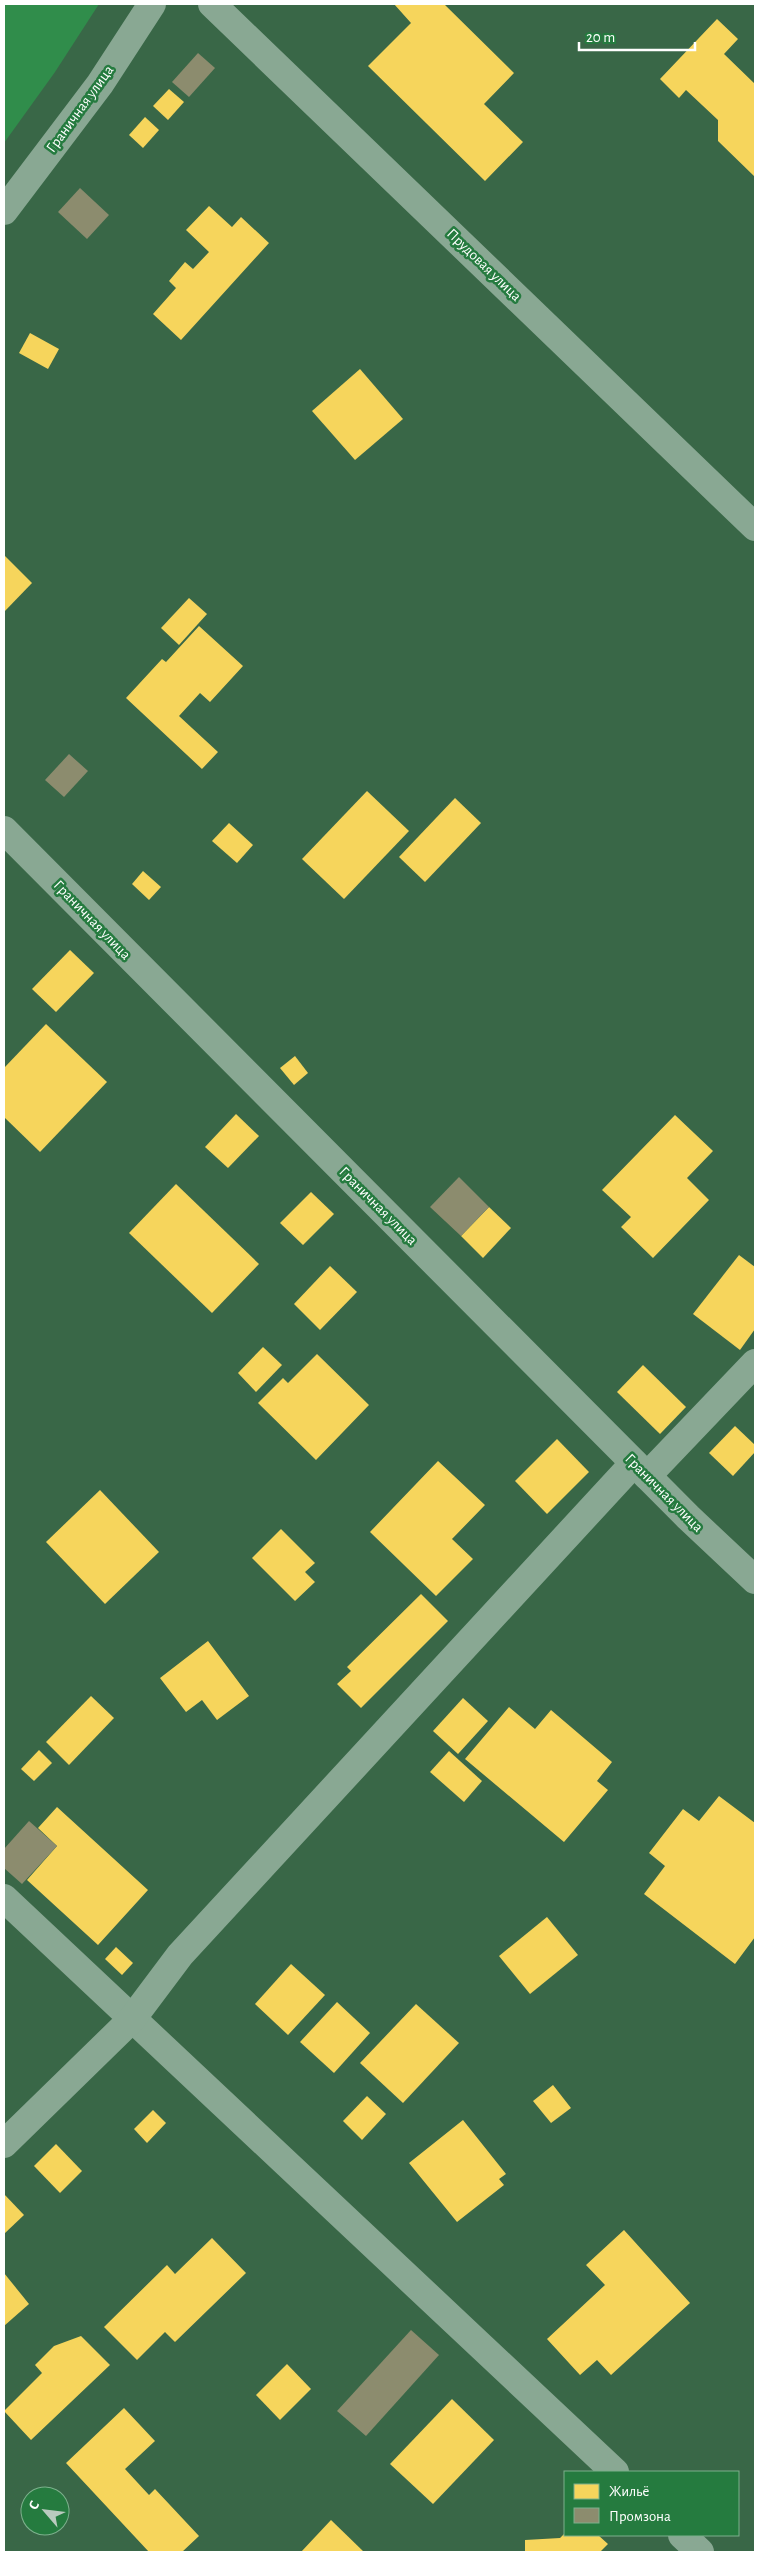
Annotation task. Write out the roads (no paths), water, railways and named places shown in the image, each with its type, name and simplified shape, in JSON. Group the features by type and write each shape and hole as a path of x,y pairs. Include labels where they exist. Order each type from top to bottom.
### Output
{"street":[{"name":"Граничная улица","path":"4,211 100,84 152,4"},
{"name":"Прудовая улица","path":"212,4 755,527"},
{"name":"Граничная улица","path":"4,830 641,1470 755,1580"},
{"path":"4,2144 132,2020 180,1955 641,1470 755,1363"},
{"path":"4,1898 614,2471"},
{"path":"683,2536 700,2552"}]}
